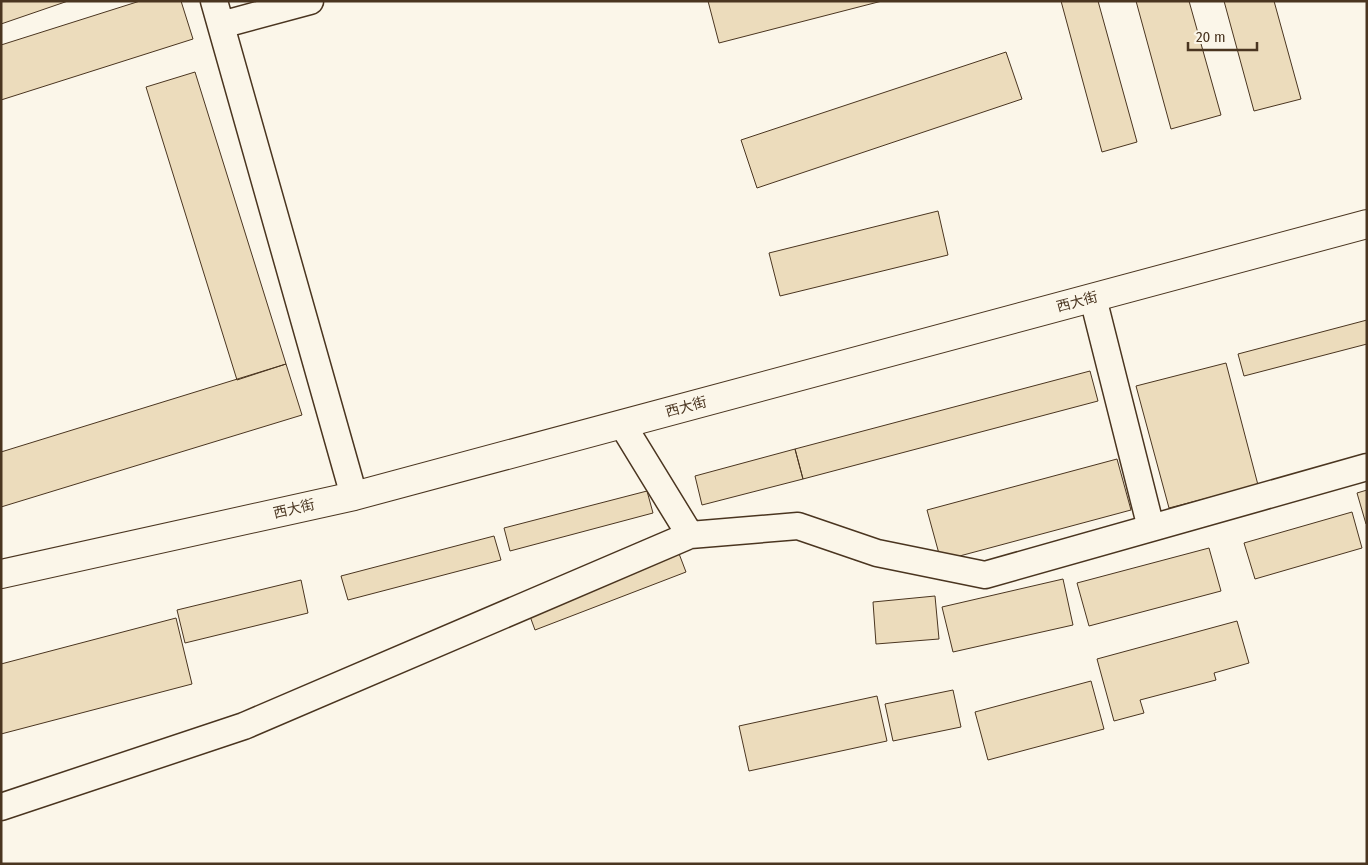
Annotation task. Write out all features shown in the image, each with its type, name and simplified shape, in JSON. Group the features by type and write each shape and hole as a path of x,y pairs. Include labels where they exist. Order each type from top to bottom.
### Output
{"highway":[{"name":"西大街","path":"1,574 354,496 1367,224"}],"street":[{"path":"310,1 218,13 354,496"},
{"path":"1093,298 1151,528"},
{"path":"622,424 690,535"},
{"path":"1,807 244,726 690,535 798,526 877,553 986,575 1367,467"}],"building":[{"path":"1,1 68,1 1,24"},
{"path":"140,1 181,1 193,39 1,100 1,45"},
{"path":"708,1 882,1 719,43"},
{"path":"1061,1 1098,1 1137,142 1102,152"},
{"path":"1136,1 1189,1 1221,115 1171,129"},
{"path":"1224,1 1274,1 1301,99 1254,111"},
{"path":"1006,52 1022,99 757,188 741,140"},
{"path":"195,72 286,364 237,380 146,87"},
{"path":"938,211 948,255 780,296 769,253"},
{"path":"1367,320 1367,344 1244,376 1238,354"},
{"path":"1226,363 1258,485 1169,508 1136,386"},
{"path":"286,364 302,415 1,507 1,452"},
{"path":"1090,371 1098,401 803,479 795,449"},
{"path":"795,449 803,479 702,505 695,476"},
{"path":"1117,459 1131,510 941,561 927,510"},
{"path":"1367,490 1367,523 1366,524 1357,493"},
{"path":"647,491 653,513 510,551 504,528"},
{"path":"1352,512 1362,548 1255,579 1244,543"},
{"path":"494,536 501,560 348,600 341,576"},
{"path":"1209,548 1221,591 1089,626 1077,583"},
{"path":"678,551 686,572 535,630 527,608"},
{"path":"1063,579 1073,625 953,652 942,607"},
{"path":"301,580 308,613 185,643 177,610"},
{"path":"935,596 939,639 876,644 873,602"},
{"path":"176,618 192,684 1,734 1,664"},
{"path":"1237,621 1249,663 1214,673 1216,680 1140,700 1144,713 1114,721 1097,659"},
{"path":"1091,681 1104,729 988,760 975,712"},
{"path":"953,690 961,727 893,741 885,704"},
{"path":"877,696 887,741 749,771 739,726"}]}
